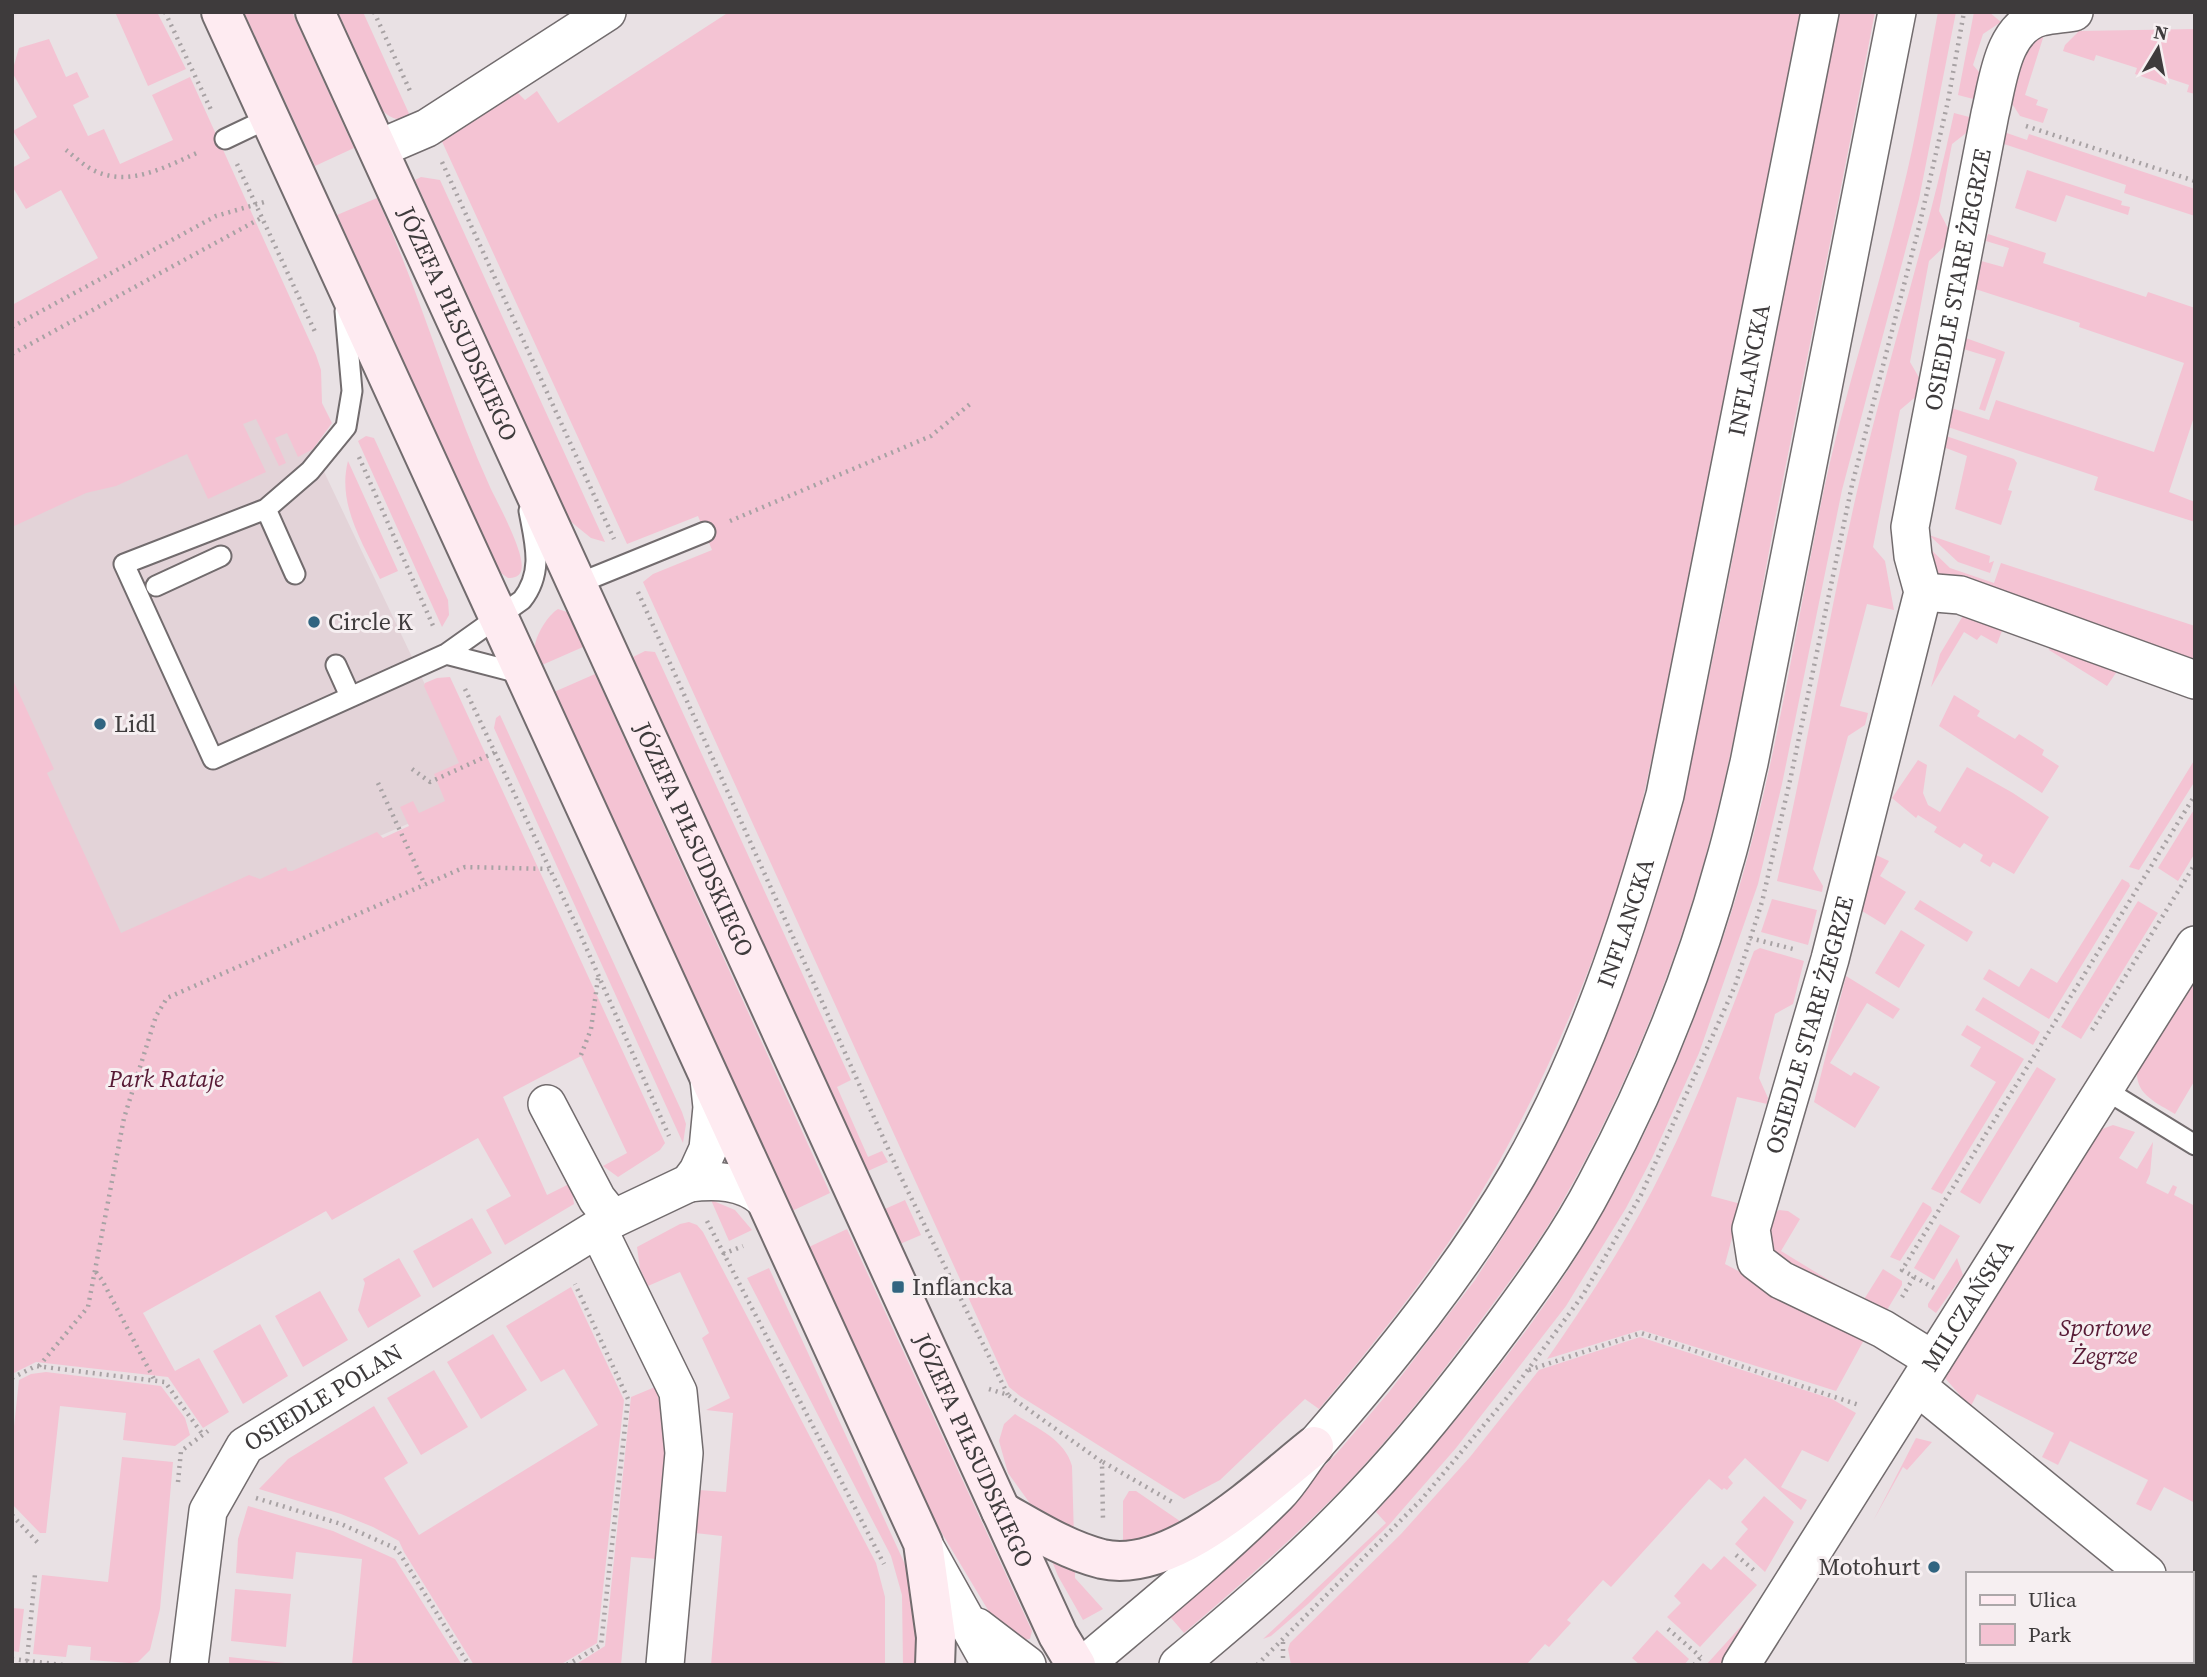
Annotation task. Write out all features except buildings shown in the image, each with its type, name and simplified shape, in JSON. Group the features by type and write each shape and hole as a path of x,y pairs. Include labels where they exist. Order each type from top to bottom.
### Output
{"street":[{"path":"220,12 923,1543 991,1665"},
{"name":"JÓZEFA PIŁSUDSKIEGO","path":"315,12 1058,1635 1076,1665"},
{"path":"377,149 427,128 607,12"},
{"name":"INFLANCKA","path":"1084,1665 1218,1552 1280,1492 1314,1446 1352,1404 1433,1302 1518,1174 1582,1040 1616,956 1641,882 1670,772 1820,12"},
{"path":"1184,1662 1298,1560 1364,1496 1477,1362 1541,1274 1595,1187 1646,1081 1696,955 1724,864 1749,763 1897,12"},
{"name":"OSIEDLE STARE ŻEGRZE","path":"2074,12 2039,17 2018,31 2003,59 1910,527 1913,556 1923,592 1829,959 1751,1229 1755,1261 1781,1280 1884,1329 1925,1374 2145,1572"},
{"path":"1923,592 1960,596 2195,680"},
{"name":"MILCZAŃSKA","path":"1741,1665 2195,945"},
{"path":"689,1183 708,1149 712,1107 709,1079"},
{"path":"547,1104 597,1199 608,1235 678,1392 684,1452 665,1665"},
{"name":"OSIEDLE POLAN","path":"188,1665 208,1511 246,1446 608,1235 689,1183 728,1182 747,1187 764,1199"},
{"path":"1001,1511 1059,1544 1104,1559 1141,1559 1183,1545 1217,1523 1314,1446"},
{"path":"923,1543 936,1637 934,1665"},
{"path":"954,1599 985,1635 1027,1665"}],"lane":[{"path":"225,139 269,118"},
{"path":"341,277 352,391 346,427 310,471 266,509 124,564 213,759 446,654 522,600 532,588 536,551 521,462"},
{"path":"266,509 295,574"},
{"path":"577,584 705,532"},
{"path":"156,586 221,556"},
{"path":"446,654 523,674"},
{"path":"336,664 350,696"},
{"path":"2104,1089 2195,1145"}],"path":[{"path":"165,12 321,346"},
{"path":"374,12 899,1173 1008,1395 1102,1462 1179,1506"},
{"path":"1990,114 2195,181"},
{"path":"66,150 93,170 121,179 158,171 225,139"},
{"path":"12,327 216,216 257,205"},
{"path":"12,354 263,217"},
{"path":"705,532 932,436 970,404"},
{"path":"346,427 446,654 551,869 689,1183 723,1254 889,1573"},
{"path":"412,769 430,782 496,752"},
{"path":"377,783 425,885"},
{"path":"1941,1276 1933,1288 1902,1270 2195,795"},
{"path":"2086,1041 2195,864"},
{"path":"12,1378 39,1366 88,1307 124,1118 156,1016 167,998 465,867 551,869"},
{"path":"1750,938 1829,959"},
{"path":"581,1055 591,1029 599,976"},
{"path":"567,1665 601,1645 628,1399 573,1280 608,1235"},
{"path":"95,1271 155,1381"},
{"path":"1527,1370 1641,1333 1867,1407"},
{"path":"39,1366 164,1382 203,1435"},
{"path":"1102,1462 1103,1524"},
{"path":"246,1495 341,1524 397,1549 469,1665"},
{"path":"12,1515 38,1544"},
{"path":"1736,1555 1756,1573"},
{"path":"27,1661 35,1574"},
{"path":"1668,1629 1701,1657"},
{"path":"1283,1640 1283,1665"},
{"path":"12,1659 63,1665"}],"shaded area":[{"path":"271,360 477,794 104,955 12,749 12,508"}],"green space":[{"path":"115,12 157,12 186,69 148,86"},
{"path":"244,12 292,12 354,148 315,166"},
{"path":"338,12 363,12 411,118 396,119 383,111"},
{"path":"729,12 1800,12 1640,812 1617,891 1575,1003 1543,1076 1487,1182 1443,1250 1370,1347 1319,1409 1305,1399 1220,1480 1184,1499 1009,1387 643,582 653,574 712,550 698,516 627,544 439,135 515,90 525,100 537,91 558,123"},
{"path":"1839,12 1875,12 1727,770 1689,912 1648,1024 1616,1098 1561,1204 1542,1235 1462,1346 1394,1431 1339,1492 1263,1564 1184,1633 1166,1612 1284,1508 1337,1453 1389,1392 1475,1280 1550,1155 1591,1070 1654,904 1688,776"},
{"path":"1938,12 1956,12 1919,199 1842,490 1782,784 1758,884 1699,1053 1652,1158 1626,1208 1566,1306 1456,1448 1389,1525 1308,1604 1271,1636 1263,1639 1386,1523 1376,1512 1458,1417 1535,1318 1607,1206 1673,1070 1710,975 1754,833 1824,489 1907,174"},
{"path":"1974,12 1989,12 2001,22 1983,34 1973,65 1985,79 1977,100 1958,95"},
{"path":"2195,29 2195,94 2187,92 2189,85 2168,78 2166,85 2135,74 2137,68 2096,55 2094,61 2063,51 2065,45 2079,31"},
{"path":"2042,33 2043,38 2025,95 2038,100 2036,105 2048,109 2043,123 2020,116 2009,99 2017,72 2029,47"},
{"path":"49,39 66,77 77,72 89,97 73,105 88,136 104,129 120,164 173,140 152,95 190,77 316,355 321,370 322,403 332,423 313,449 298,457 287,433 275,438 286,463 279,466 256,419 243,424 266,472 208,499 187,454 116,486 86,493 12,527 12,305 98,258 61,190 26,209 12,186 12,168 30,158 13,131 37,117 12,72 19,48"},
{"path":"1954,113 1973,118 1970,130 1952,144 1939,211 1950,232 1947,244 1929,261 1910,362 1921,381 1919,394 1900,410 1873,547 1885,561 1894,610 1867,604 1840,706 1868,713 1865,725 1848,736 1813,869 1823,886 1822,892 1777,881 1858,487"},
{"path":"2001,131 2027,140 2029,134 2195,189 2195,216 2124,193 2126,185 1998,142"},
{"path":"2027,170 2122,201 2121,205 2130,207 2128,215 2066,195 2056,222 2015,208"},
{"path":"421,177 440,180 605,542 591,538 570,521 415,180"},
{"path":"377,198 407,269 460,415 516,542 522,564 516,577 508,578 498,571 337,215"},
{"path":"1988,234 2046,253 2043,263 2146,297 2148,292 2195,308 2195,414 2169,492 2195,502 2195,522 2094,490 2098,477 1942,425 1945,406 1989,420 1996,400 2154,452 2184,363 2079,327 2080,323 1969,287 1974,259 2003,267 2009,248 1986,241"},
{"path":"1960,336 2005,352 1985,411 1979,409 1996,359 1957,347"},
{"path":"1940,434 2014,459 2017,463 2008,490 2012,491 2001,525 1955,509 1967,456 1938,445"},
{"path":"366,436 374,438 448,600 449,615 442,627 358,441"},
{"path":"348,461 398,571 380,579 353,522 346,492"},
{"path":"1929,535 1990,556 1989,563 1994,561 1990,573 1958,562"},
{"path":"1920,539 1950,568 1994,583 2001,563 2195,626 2195,668 1937,576"},
{"path":"558,609 567,612 583,647 542,665 535,644 546,621"},
{"path":"1967,609 2005,623 1997,644 1981,635 1977,640 1964,632 1931,687 1940,654"},
{"path":"2053,640 2122,664 2107,686 2049,650"},
{"path":"645,651 655,652 851,1080 837,1087 868,1157 882,1151 888,1162 868,1171 633,657"},
{"path":"595,674 830,1193 792,1211 554,692"},
{"name":"Park Rataje","path":"450,677 665,1143 660,1150 618,1177 603,1166 627,1153 581,1056 503,1097 547,1195 571,1183 574,1204 505,1245 486,1210 511,1196 478,1138 332,1220 326,1211 143,1313 175,1371 199,1358 229,1412 203,1428 168,1377 36,1362 12,1374 12,678 54,769 47,773 121,933 249,875 260,879 286,867 288,871 292,871 377,832 383,838 409,826 400,807 413,801 419,813 445,801 434,774 459,763 424,686 437,678"},
{"path":"1954,695 1980,711 1977,716 2015,739 2019,734 2044,750 2042,755 2059,766 2042,793 1939,726"},
{"path":"500,715 682,1112 686,1124 683,1143 494,728 496,718"},
{"path":"2195,759 2195,781 2139,870 2129,867"},
{"path":"1918,760 1927,765 1923,793 1928,805 1940,812 1967,767 2049,817 2014,874 1993,862 1990,867 1980,861 1983,855 1964,843 1960,848 1934,832 1937,827 1918,815 1916,818 1892,798"},
{"path":"2195,808 2195,853 2178,881 2158,868"},
{"path":"1863,849 1889,861 1880,876 1906,892 1885,925 1849,903"},
{"path":"2122,879 2130,886 2049,1019 1983,979 1989,969 2019,987 2031,968 2057,983"},
{"path":"1772,899 1817,910 1808,945 1761,932"},
{"path":"1920,900 1973,932 1967,942 1914,909"},
{"path":"2138,901 2158,913 2081,1039 2061,1027"},
{"path":"1901,930 1925,945 1899,988 1875,973"},
{"path":"1760,948 1804,961 1793,1004 1775,1014 1759,1078 1768,1098 1767,1104 1737,1097 1711,1196 1741,1204 1725,1264 1865,1338 1836,1391 1641,1330 1547,1359 1606,1270 1656,1183 1701,1085 1754,951"},
{"path":"2195,968 2195,1080 2175,1114 2144,1092 2140,1087 2137,1072"},
{"path":"1846,976 1900,1009 1893,1019 1867,1003 1830,1063 1851,1076 1854,1072 1880,1087 1855,1128 1814,1102"},
{"path":"1983,997 2040,1032 2033,1045 1975,1010"},
{"path":"1967,1025 2024,1059 1942,1194 1931,1189 1996,1082 1970,1066 1981,1047 1961,1035"},
{"path":"2037,1067 2056,1079 1980,1204 1960,1192"},
{"name":"Sportowe Żegrze","path":"2113,1125 2135,1132 2119,1158 2137,1169 2153,1142 2150,1174 2146,1183 2168,1194 2173,1185 2177,1187 2174,1195 2195,1206 2195,1503 2164,1487 2151,1511 2136,1504 2148,1480 2070,1441 2058,1465 2042,1457 2054,1433 1977,1394 1965,1418 1959,1394 1944,1377 2097,1131"},
{"path":"711,1200 735,1210 752,1230 729,1241"},
{"path":"905,1200 921,1235 900,1244 885,1209"},
{"path":"1923,1202 1931,1207 1932,1211 1900,1261 1890,1257"},
{"path":"1779,1210 1788,1211 1800,1219 1781,1251 1863,1301 1883,1269 1902,1281 1884,1315 1768,1252 1767,1223"},
{"path":"472,1218 492,1253 433,1288 413,1251"},
{"path":"689,1222 697,1225 703,1232 876,1563 885,1597 885,1665 711,1665 722,1536 695,1533 699,1490 726,1492 733,1413 706,1410 730,1398 702,1338 709,1333 680,1272 648,1286 640,1269 637,1247"},
{"path":"1940,1224 1960,1236 1934,1280 1914,1268"},
{"path":"847,1229 1032,1631 1030,1639 1022,1640 1000,1624 988,1610 937,1525 809,1247"},
{"path":"399,1258 421,1296 368,1328 358,1310 365,1283 363,1279"},
{"path":"1957,1258 1963,1275 1936,1313 1928,1304"},
{"path":"769,1268 909,1573 921,1665 903,1665 902,1595 891,1556 747,1278"},
{"path":"571,1287 624,1400 597,1643 560,1665 474,1665 399,1541 341,1514 259,1489 288,1459 374,1406 408,1463 384,1478 419,1535 598,1425 564,1369 541,1382 506,1326"},
{"path":"320,1291 348,1340 303,1367 275,1316"},
{"path":"260,1324 288,1376 243,1404 213,1351"},
{"path":"493,1334 527,1390 481,1419 447,1362"},
{"path":"1640,1337 1832,1399 1856,1413 1828,1462 1802,1450 1781,1487 1807,1500 1801,1510 1745,1458 1728,1477 1733,1483 1727,1490 1722,1490 1709,1479 1611,1587 1603,1580 1567,1620 1571,1623 1549,1647 1545,1644 1526,1665 1291,1665 1288,1649 1290,1643 1401,1534 1470,1457 1539,1370"},
{"path":"434,1370 468,1427 421,1455 387,1398"},
{"path":"46,1372 161,1386 185,1418 190,1435 175,1446 123,1440 126,1413 60,1406 46,1533 40,1533 12,1504 12,1445 19,1380 31,1374"},
{"path":"655,1387 661,1408 666,1451 657,1559 631,1557 621,1665 575,1665 605,1646 631,1397"},
{"path":"1015,1414 1049,1435 1068,1457 1072,1466 1074,1538 1034,1509 1008,1473 999,1441 1004,1424"},
{"path":"1916,1438 1932,1442 1907,1470 1903,1467 1873,1521"},
{"path":"122,1457 173,1462 160,1609 150,1650 138,1662 130,1663 90,1660 91,1647 68,1645 66,1657 33,1654 42,1575 108,1582"},
{"path":"1129,1491 1136,1491 1190,1528 1123,1548 1123,1501"},
{"path":"1764,1496 1794,1522 1765,1572 1735,1544 1748,1529 1741,1522"},
{"path":"248,1506 333,1531 395,1559 462,1665 352,1665 362,1559 296,1552 293,1579 236,1573 238,1539"},
{"path":"1724,1556 1757,1585 1700,1647 1667,1617 1681,1603 1674,1596 1703,1563 1711,1570"},
{"path":"1052,1561 1075,1569 1075,1578 1103,1609 1083,1620"},
{"path":"235,1589 291,1594 286,1647 231,1641"},
{"path":"1772,1592 1730,1665 1706,1665"},
{"path":"12,1608 24,1609 19,1652 12,1651"},
{"path":"1657,1630 1689,1659 1684,1665 1640,1665 1632,1658"},
{"path":"229,1657 285,1663 229,1665"}],"place":[{"name":"Circle K","path":"314,622"},
{"name":"Lidl","path":"100,724"},
{"name":"Inflancka","path":"898,1287"},
{"name":"Motohurt","path":"1934,1567"}]}
